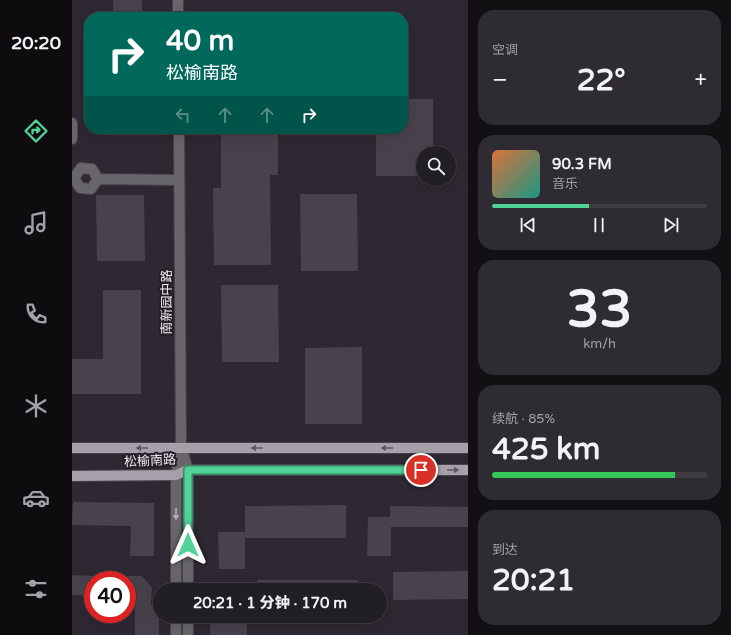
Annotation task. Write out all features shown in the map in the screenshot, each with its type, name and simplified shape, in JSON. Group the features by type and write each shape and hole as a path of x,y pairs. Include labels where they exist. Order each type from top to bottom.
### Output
{"main road":[{"name":"松榆南路","path":"72,448 468,448"},
{"name":"松榆南路","path":"72,476 176,475 188,470 468,470"}],"street":[{"path":"178,0 178,12"},
{"path":"72,123 72,139"},
{"name":"南新园中路","path":"176,583 176,475 181,448 179,134"},
{"path":"80,168 92,169 98,179 91,189 80,188 74,178 74,173 80,168"},
{"path":"98,179 180,180"},
{"path":"181,448 188,470 188,583"},
{"path":"176,623 176,635"},
{"path":"188,623 188,635"}],"building":[{"path":"113,0 142,0 142,12 113,12"},
{"path":"408,99 433,99 433,146 416,146 416,176 376,176 376,134 408,134"},
{"path":"221,134 278,134 278,175 270,175 271,265 214,265 213,188 221,188"},
{"path":"300,194 357,194 358,271 301,271"},
{"path":"96,195 144,195 145,261 97,261"},
{"path":"221,285 278,285 279,362 222,362"},
{"path":"103,290 141,290 141,394 72,394 72,359 103,359"},
{"path":"362,347 362,424 305,424 305,348"},
{"path":"73,502 154,503 154,556 130,556 131,526 72,525"},
{"path":"346,505 346,538 245,538 245,569 219,569 218,532 245,532 245,506"},
{"path":"390,506 468,507 468,527 391,527 391,556 367,556 368,517 390,517"},
{"path":"468,571 468,599 393,600 393,572"},
{"path":"72,575 84,576 84,596 72,595"},
{"path":"136,576 142,576 152,588 151,605 153,605 153,623 159,623 159,635 135,635"},
{"path":"257,580 358,580 358,583 257,583"},
{"path":"210,623 247,623 247,635 210,635"}],"route":[{"path":"188,545 188,470 421,470"}]}
